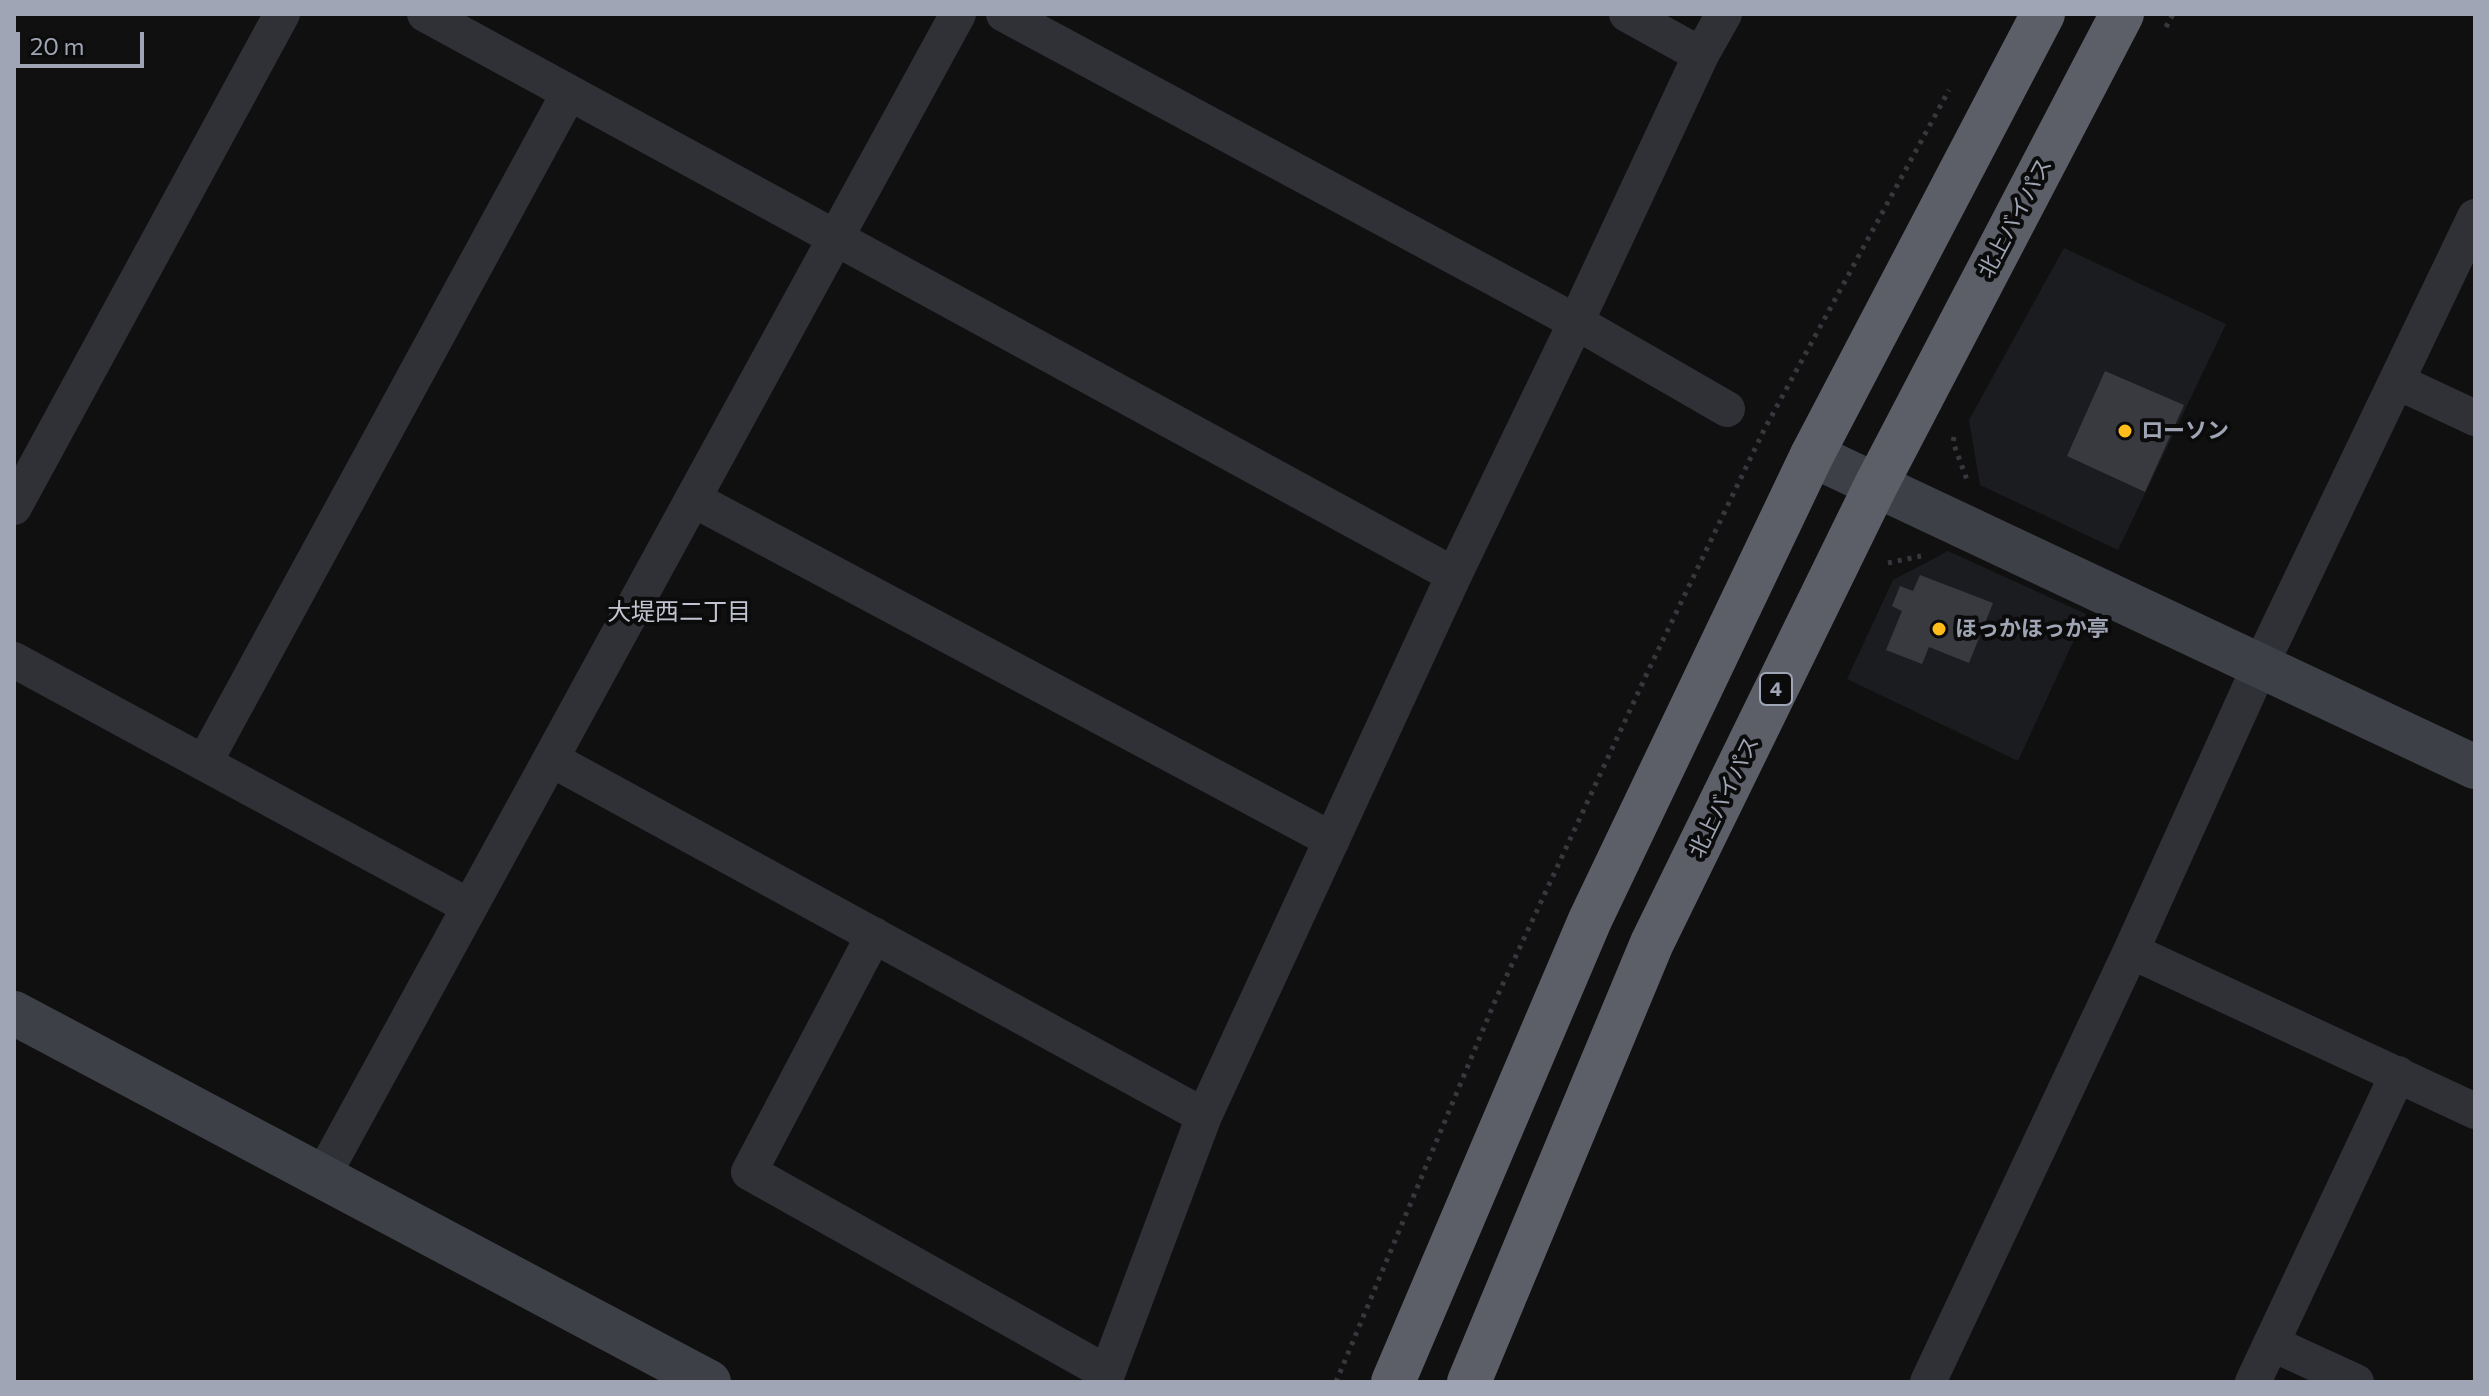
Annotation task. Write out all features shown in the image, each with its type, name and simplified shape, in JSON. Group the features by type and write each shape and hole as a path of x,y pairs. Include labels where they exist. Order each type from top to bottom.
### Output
{"highway":[{"path":"1393,1382 1590,920 1812,455 2043,14"},
{"name":"北上バイパス","path":"1469,1382 1652,943 1876,485 2122,14"}],"street":[{"path":"14,507 282,14"},
{"path":"425,14 1454,575"},
{"path":"322,1177 958,14"},
{"path":"1004,14 1576,322 1727,409"},
{"path":"1627,14 1701,55"},
{"path":"874,935 749,1172 1105,1377 1204,1116 1454,575 1701,55 1724,14"},
{"path":"204,763 569,93"},
{"path":"1928,1382 2131,951 2260,666 2475,217"},
{"path":"2398,382 2475,418"},
{"path":"1812,455 2475,767"},
{"path":"693,499 1332,840"},
{"path":"14,660 470,907"},
{"path":"551,759 1204,1116"},
{"path":"2131,951 2475,1111"},
{"path":"14,1013 709,1382"},
{"path":"2253,1382 2398,1074"},
{"path":"2271,1343 2356,1382"}],"path":[{"path":"2165,28 2173,14"},
{"path":"1885,564 1926,555 1945,518 1970,486 1953,442 1956,429"}],"shaded area":[{"path":"2064,248 2226,324 2118,550 1980,485 1969,420"},
{"path":"1948,551 2086,614 2018,761 1847,679 1893,580"}],"building":[{"name":"ローソン","path":"2105,371 2184,405 2145,492 2067,456"},
{"name":"ほっかほっか亭","path":"1920,575 1993,603 1969,663 1929,647 1922,664 1886,650 1902,611 1892,606 1900,586 1913,591"}],"place":[{"name":"ローソン","path":"2125,431"},
{"name":"ほっかほっか亭","path":"1939,629"}],"district":[{"name":"大堤西二丁目","path":"679,612"}]}
